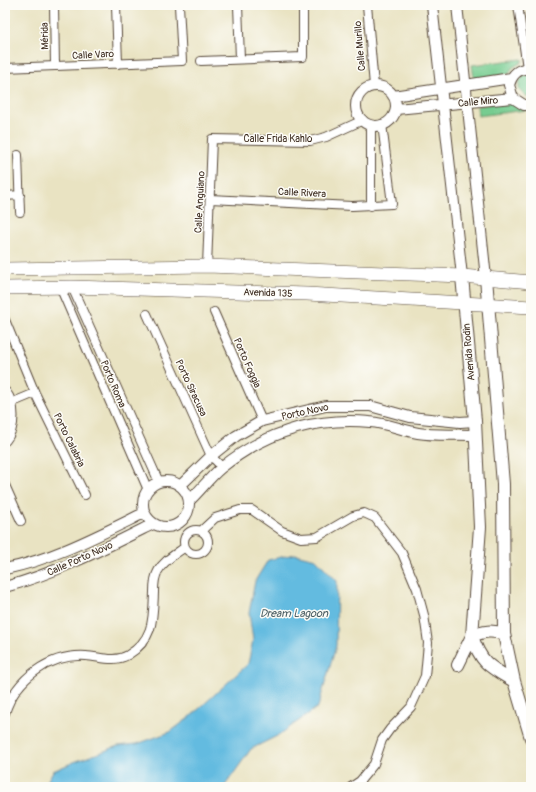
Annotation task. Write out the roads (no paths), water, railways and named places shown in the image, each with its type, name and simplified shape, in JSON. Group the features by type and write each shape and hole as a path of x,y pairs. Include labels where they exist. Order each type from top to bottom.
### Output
{"main road":[{"path":"5,269 207,266 462,276 531,282"},
{"name":"Avenida Rodin","path":"462,276 474,421 480,527 472,636 482,660 514,681"},
{"path":"486,278 503,484 504,634 514,681 531,738"},
{"name":"Avenida 135","path":"5,288 66,287 307,294 531,307"},
{"path":"458,665 472,636 483,631 494,631 504,634"}],"street":[{"name":"Mérida","path":"54,5 55,66"},
{"path":"116,5 118,64"},
{"name":"Calle Varo","path":"5,68 182,60 180,5"},
{"path":"238,5 240,59"},
{"path":"201,61 303,57 303,5"},
{"name":"Calle Murillo","path":"367,5 374,86"},
{"name":"Avenida Rodin","path":"432,5 462,276"},
{"path":"457,5 486,278"},
{"path":"518,5 529,68 520,69 511,78 509,85 514,98 518,102 531,107"},
{"name":"Calle Miro","path":"442,88 511,78"},
{"path":"367,122 382,124 392,118 396,109 393,96 386,88 374,86 364,91 358,100 358,110 367,122 371,206"},
{"path":"393,96 442,88"},
{"name":"Calle Miro","path":"443,105 514,98"},
{"path":"396,109 443,105"},
{"name":"Calle Frida Kahlo","path":"212,139 310,141 326,137 367,122"},
{"name":"Calle Rivera","path":"210,199 371,206 392,204 382,124"},
{"name":"Calle Anguiano","path":"207,266 212,139"},
{"path":"18,155 20,212"},
{"path":"5,196 20,195"},
{"name":"Porto Roma","path":"66,287 83,312 159,482"},
{"name":"Porto Roma","path":"66,287 72,316 148,490"},
{"path":"72,316 83,312"},
{"name":"Porto Foggia","path":"214,312 262,421"},
{"name":"Porto Siracusa","path":"147,314 211,456 222,468"},
{"name":"Porto Calabria","path":"5,320 35,393 85,495"},
{"path":"5,392 11,403 12,419 8,436 5,440"},
{"path":"11,403 35,393"},
{"name":"Porto Novo","path":"180,486 211,456 236,436 262,421 326,406 370,406 410,417 460,422 474,421"},
{"name":"Porto Novo","path":"189,501 222,468 246,450 271,437 299,426 330,420 371,422 419,433 475,435"},
{"path":"166,481 180,486 188,496 189,501 186,516 181,522 167,528 153,524 144,513 144,497 148,490 159,482 166,481"},
{"path":"5,485 21,522"},
{"path":"201,531 215,518 240,510 252,510 282,531 301,538 317,537 353,516 364,513 375,518 402,554 417,589 424,615 428,643 425,676 411,707 390,729 382,740 374,764 360,781 351,787"},
{"name":"Calle Porto Novo","path":"5,569 26,564 62,551 144,513"},
{"name":"Calle Porto Novo","path":"5,587 31,580 68,565 153,524"},
{"path":"193,530 201,531 208,540 205,551 194,554 185,546 185,539 187,535 193,530"},
{"path":"5,713 13,695 21,684 33,672 44,666 73,656 112,660 127,655 146,640 152,626 154,587 158,572 164,563 185,546"}],"water":[{"name":"Dream Lagoon","path":"295,554 316,559 337,581 336,646 318,707 279,735 251,749 224,787 44,787 53,771 118,746 137,744 170,732 190,717 248,664 253,640 249,613 255,581 268,560"}]}
